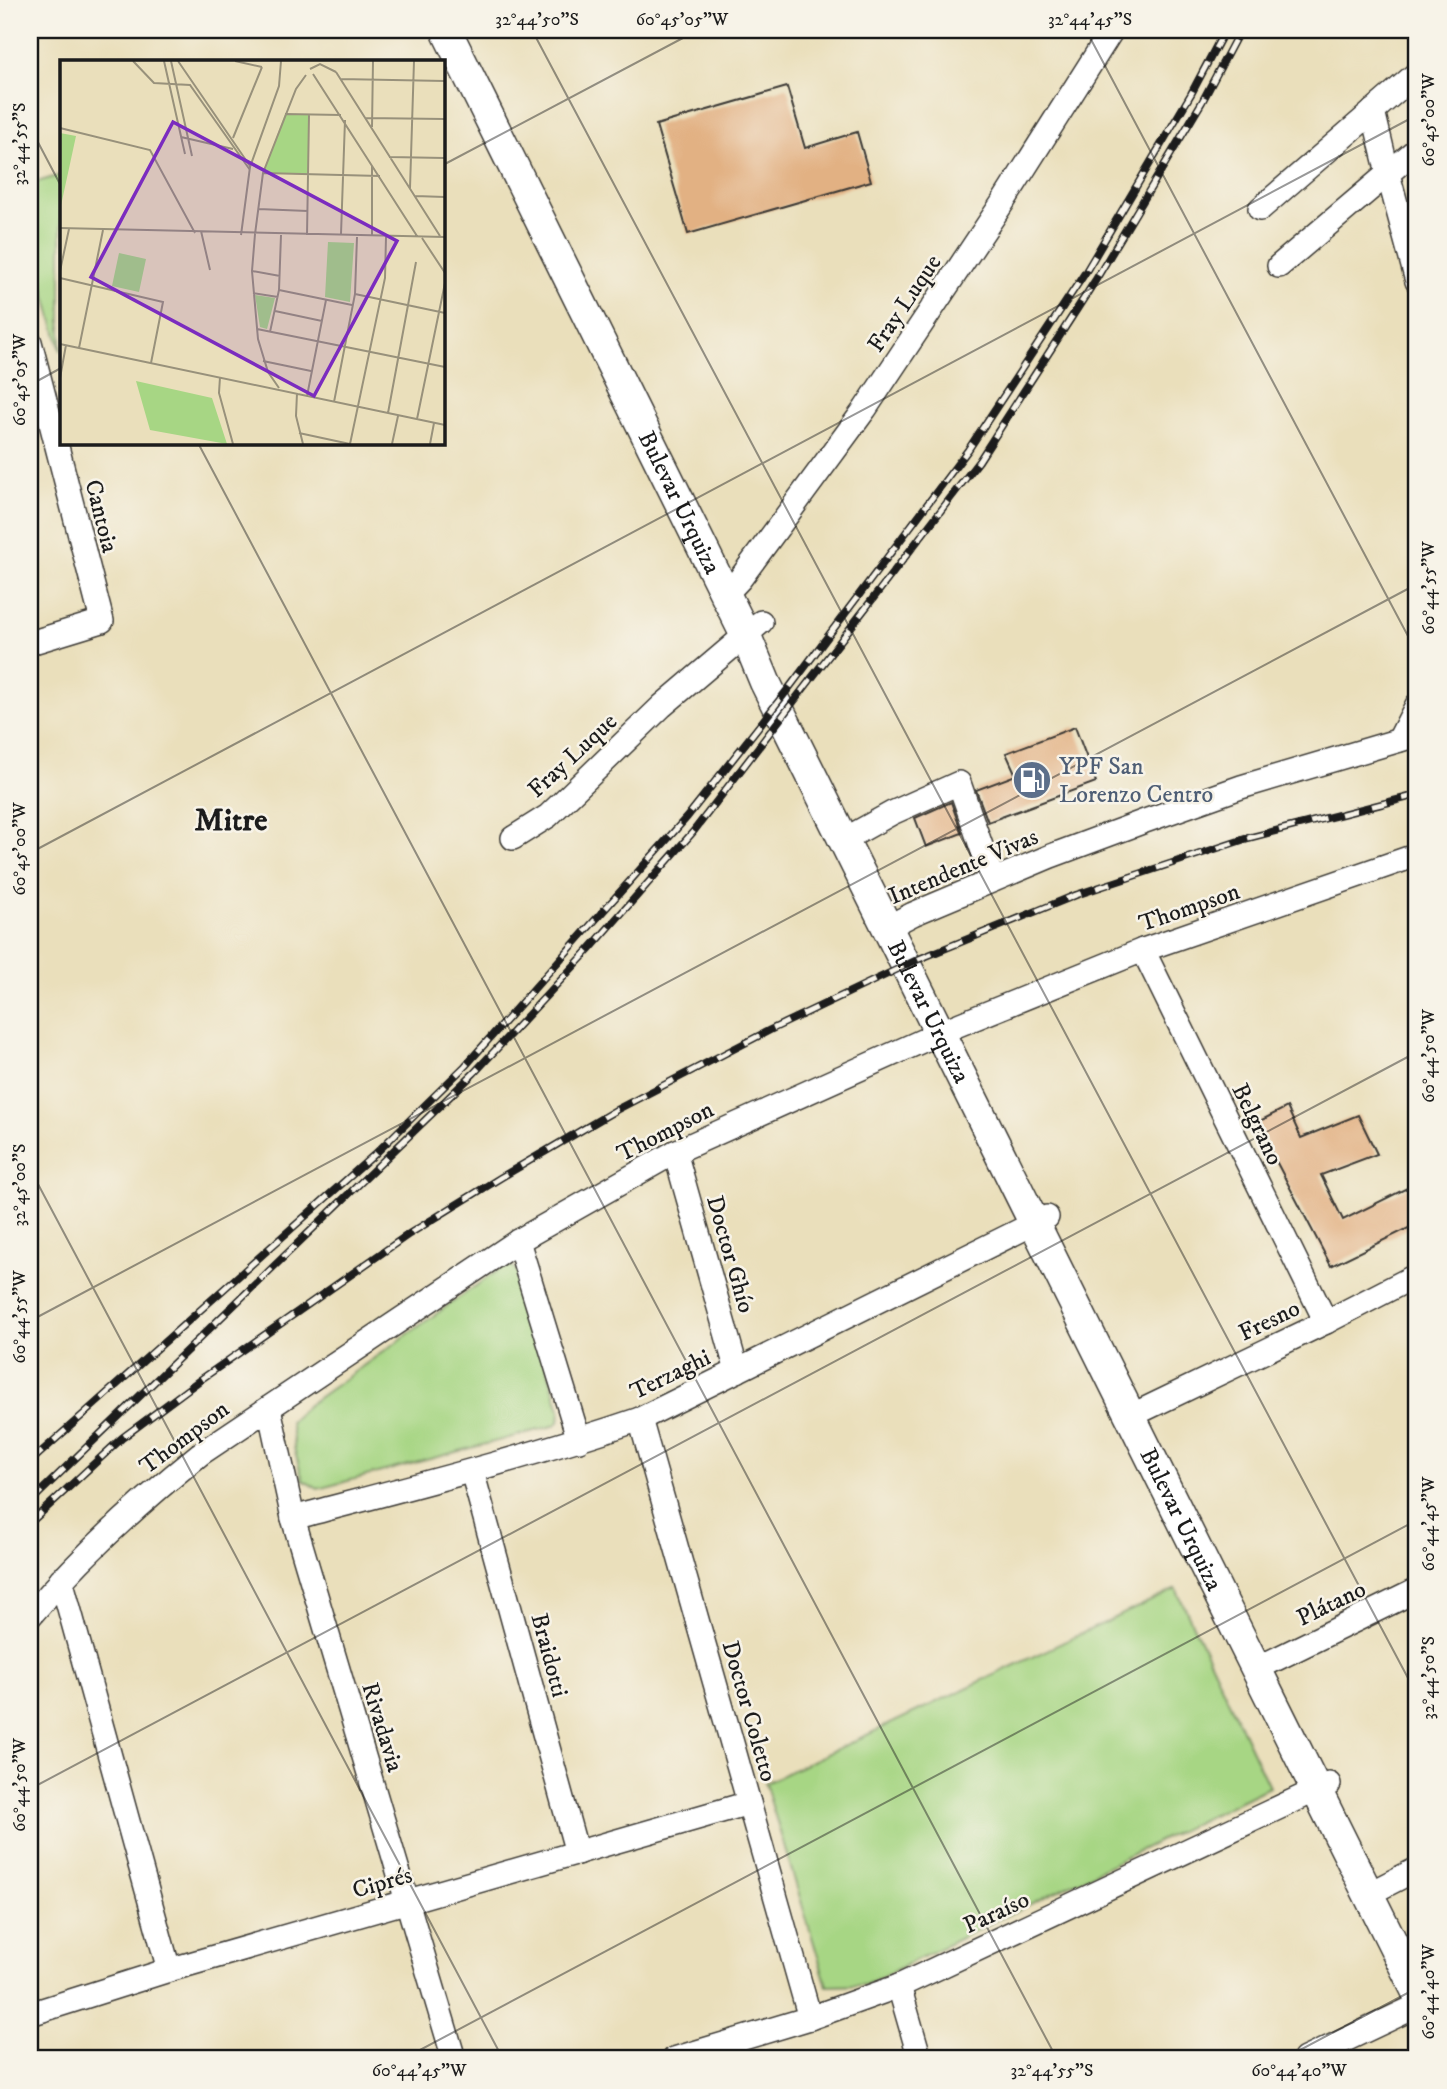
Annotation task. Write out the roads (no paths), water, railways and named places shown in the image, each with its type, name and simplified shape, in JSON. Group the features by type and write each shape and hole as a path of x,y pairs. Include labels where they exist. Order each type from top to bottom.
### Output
{"main road":[{"name":"Bulevar Urquiza","path":"446,30 733,587"},
{"name":"Bulevar Urquiza","path":"466,30 753,629 792,695 858,831 894,924"},
{"name":"Bulevar Urquiza","path":"753,629 765,681 894,924 1323,1787 1380,1888 1417,1963"},
{"name":"Bulevar Urquiza","path":"1041,1220 1143,1410 1268,1663 1417,1992"}],"street":[{"name":"Fray Luque","path":"733,587 865,409 1003,202 1112,30"},
{"path":"1260,209 1417,73"},
{"path":"1373,111 1417,281"},
{"path":"1279,266 1417,149"},
{"name":"Cantoia","path":"30,342 102,621 30,643"},
{"name":"Fray Luque","path":"513,838 548,816 662,706 753,629"},
{"path":"1408,738 1417,705"},
{"name":"Intendente Vivas","path":"894,924 1051,856 1217,795 1408,738"},
{"path":"858,831 959,783 993,880"},
{"name":"Thompson","path":"30,1616 61,1579 157,1488 201,1454 517,1241 675,1152 946,1030 1143,950 1417,855"},
{"name":"Belgrano","path":"1143,950 1326,1322"},
{"name":"Doctor Ghío","path":"675,1152 737,1371"},
{"name":"Terzaghi","path":"293,1518 472,1471 640,1419 1041,1220"},
{"path":"517,1241 579,1440"},
{"name":"Fresno","path":"1143,1410 1417,1275"},
{"name":"Rivadavia","path":"269,1408 293,1518 454,2059"},
{"name":"Doctor Coletto","path":"640,1419 810,2018"},
{"name":"Braidotti","path":"472,1471 577,1853"},
{"path":"61,1579 169,1970"},
{"name":"Plátano","path":"1268,1663 1417,1590"},
{"name":"Paraíso","path":"674,2059 810,2018 899,1986 1323,1787"},
{"name":"Ciprés","path":"30,2014 169,1970 749,1803"},
{"path":"1380,1888 1417,1869"},
{"path":"899,1986 920,2059"},
{"path":"1305,2059 1417,2006"}],"railway":[{"path":"30,1462 374,1155 465,1066 687,817 789,688 968,450 1085,273 1191,94 1225,30"},
{"path":"30,1502 474,1073 588,951 693,832 979,461 1095,281 1202,102 1240,30"},
{"path":"30,1523 122,1438 200,1380 409,1234 616,1110 770,1030 919,959 1076,895 1248,838 1417,795"}],"place":[{"name":"YPF San Lorenzo Centro","path":"1032,780"}],"district":[{"name":"Mitre","path":"231,819"}]}
